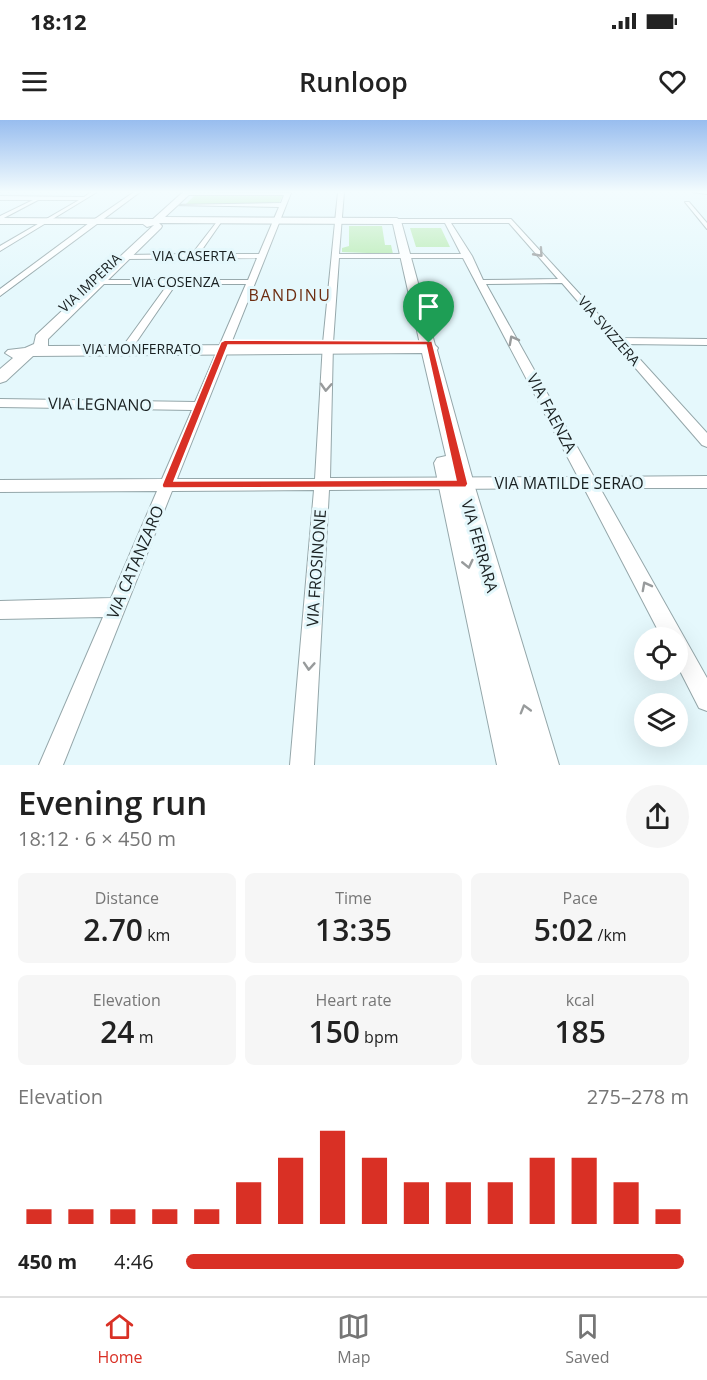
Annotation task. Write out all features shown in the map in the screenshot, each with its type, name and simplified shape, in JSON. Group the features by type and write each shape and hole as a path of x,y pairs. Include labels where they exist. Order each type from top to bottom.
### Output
{"street":[{"path":"24,222 389,222"},
{"name":"VIA FERRARA","path":"394,222 456,484 515,765"},
{"name":"VIA FAENZA","path":"448,222 667,627"},
{"name":"VIA SVIZZERA","path":"512,222 707,442"},
{"path":"0,249 44,223"},
{"path":"0,292 93,223"},
{"name":"VIA IMPERIA","path":"0,378 21,346 100,282 158,223"},
{"name":"VIA IMPERIA","path":"0,368 21,346 158,223"},
{"path":"194,256 217,223"},
{"name":"VIA CATANZARO","path":"51,765 275,223"},
{"name":"VIA FROSINONE","path":"302,765 322,485 328,346 339,223"},
{"name":"VIA CASERTA","path":"126,257 262,256"},
{"path":"336,256 468,256"},
{"path":"482,282 564,281"},
{"name":"VIA COSENZA","path":"100,282 251,282"},
{"path":"131,342 174,282"},
{"path":"617,340 707,342"},
{"name":"VIA MONFERRATO","path":"21,346 131,342 224,346"},
{"name":"VIA MONFERRATO","path":"21,346 425,346"},
{"name":"VIA LEGNANO","path":"0,403 200,406"},
{"name":"VIA MATILDE SERAO","path":"0,486 707,482"},
{"name":"VIA FERRARA","path":"456,484 541,765"},
{"path":"0,610 117,607"},
{"path":"688,665 707,700"}],"green space":[{"path":"349,226 382,226 385,245 391,245 393,254 342,252 342,248 349,246"},
{"path":"410,228 441,228 450,247 416,247"}],"district":[{"name":"BANDINU","path":"290,295"}],"route":[{"path":"225,342 429,343 463,484 167,485 225,342"}]}
